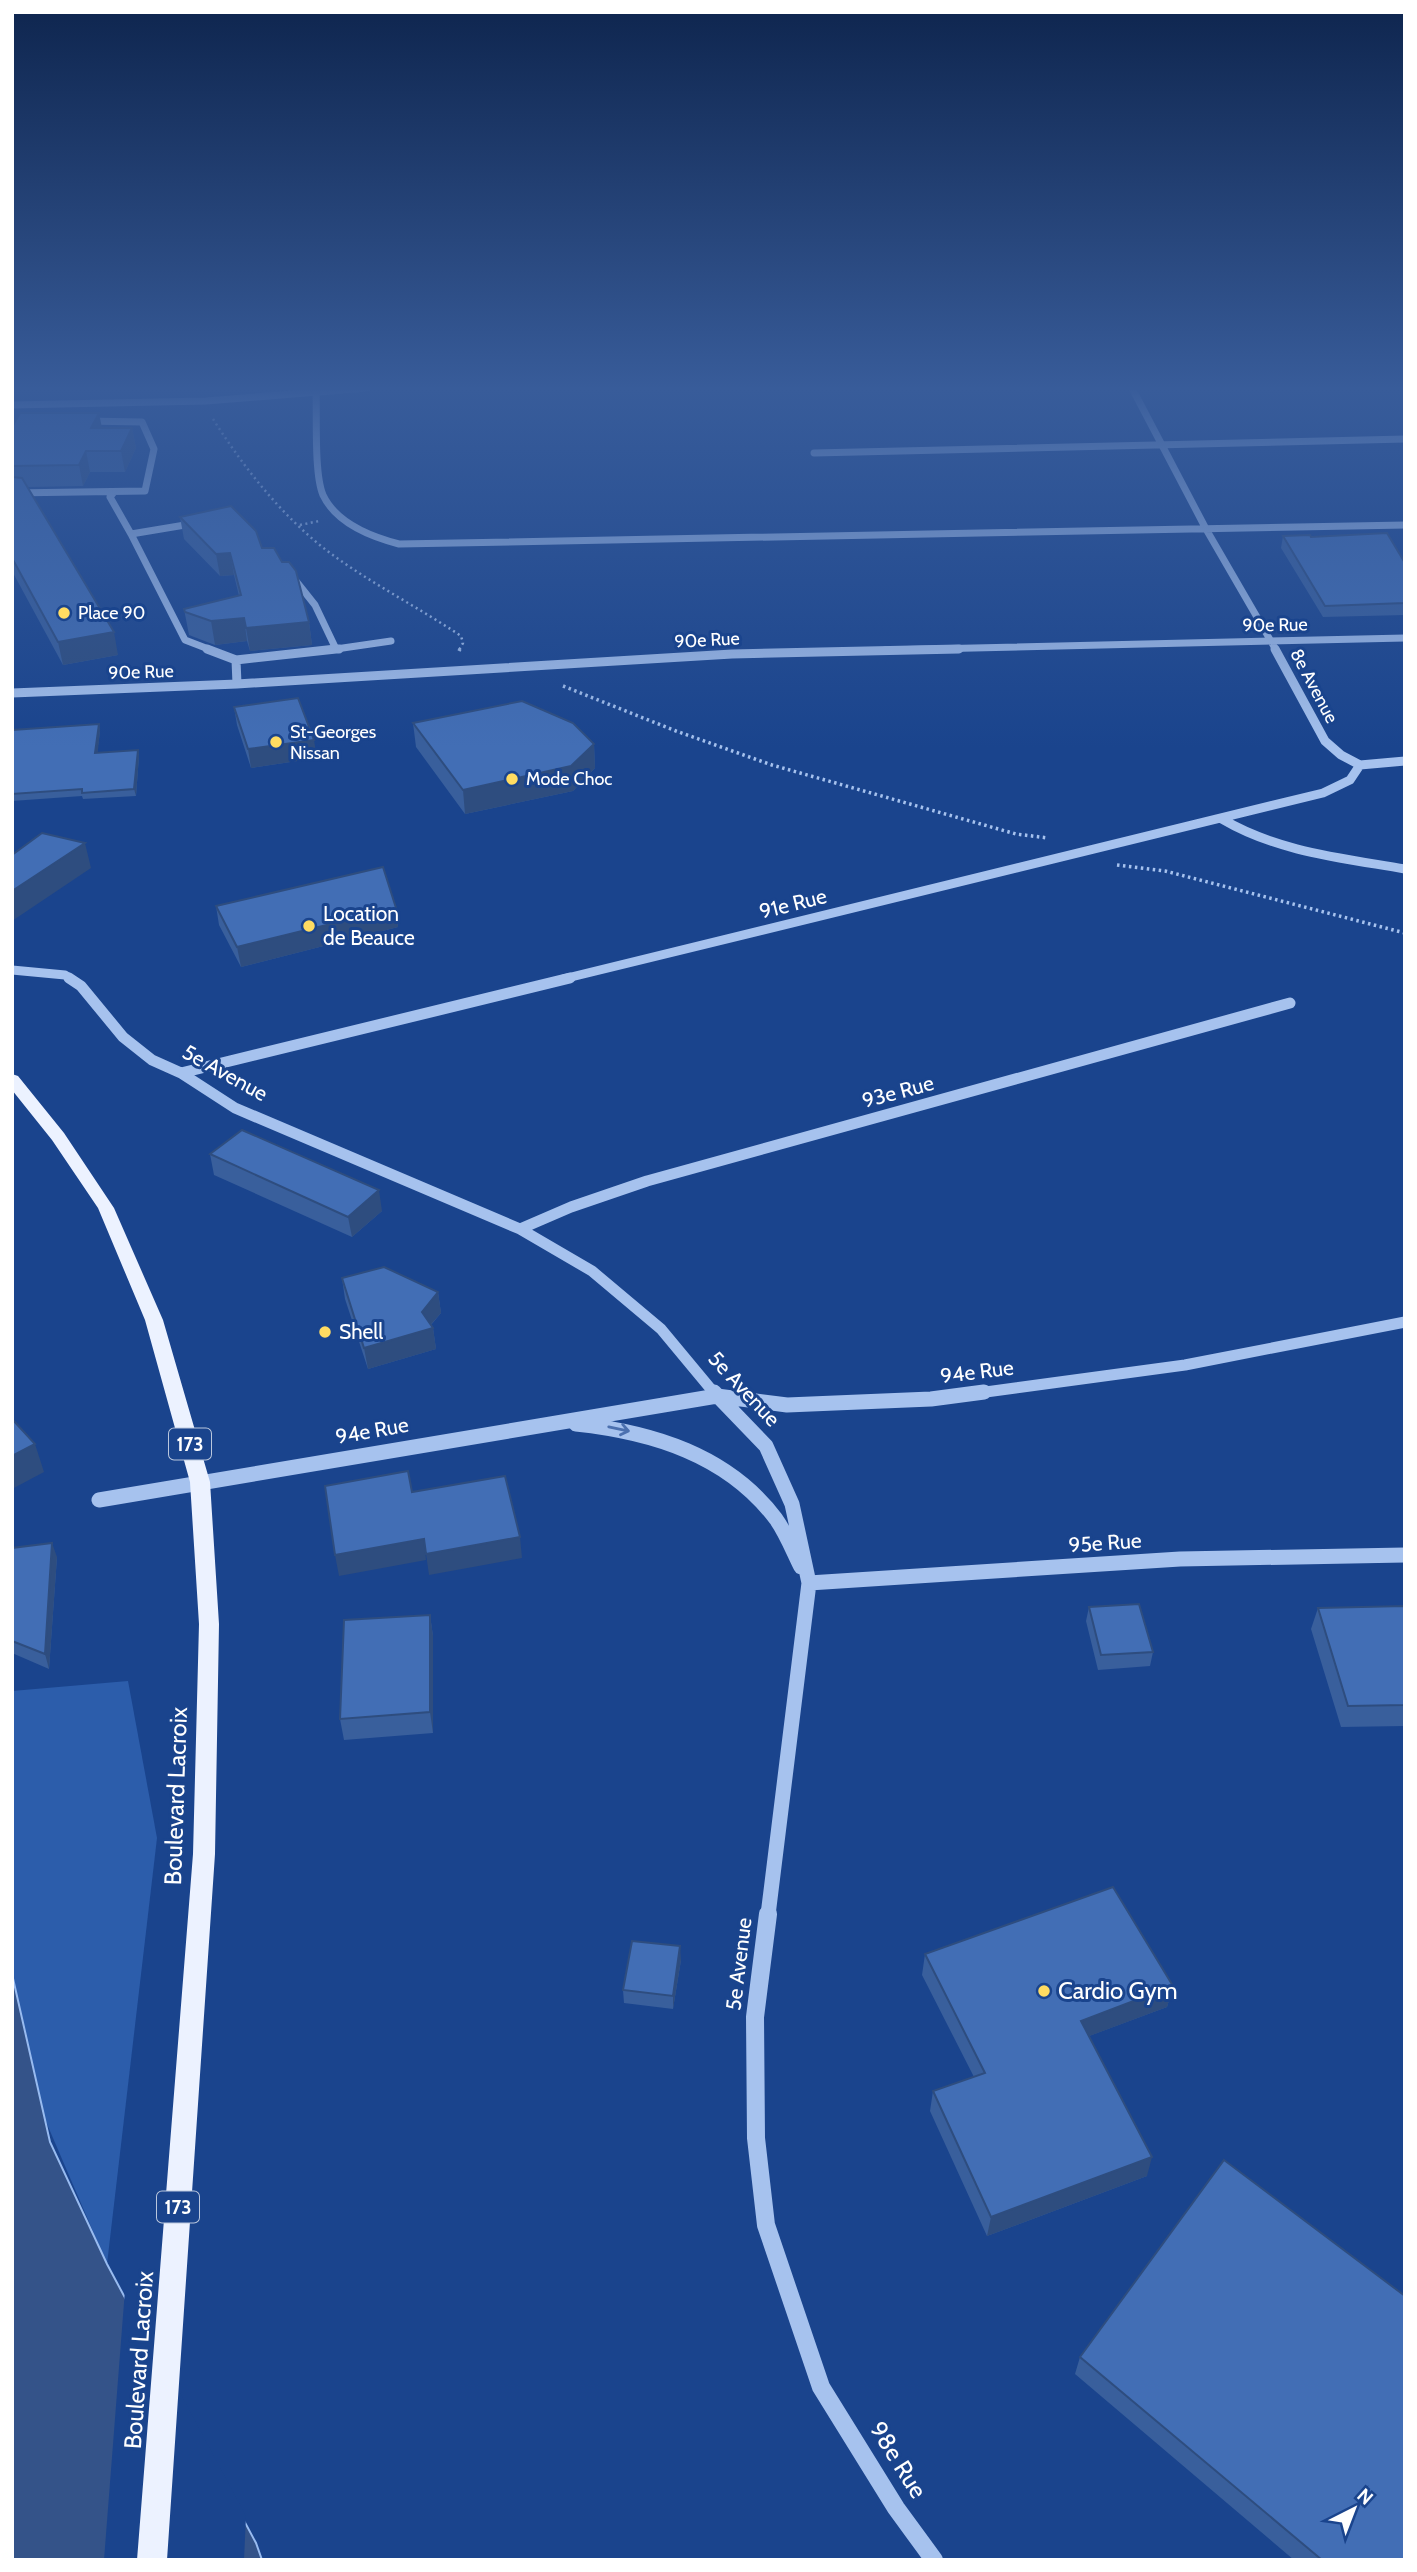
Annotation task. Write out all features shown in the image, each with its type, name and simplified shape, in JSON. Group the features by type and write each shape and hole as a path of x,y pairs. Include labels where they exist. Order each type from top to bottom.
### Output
{"main road":[{"name":"Boulevard Lacroix","path":"12,1079 58,1137 106,1208 154,1320 200,1482 209,1625 204,1854 152,2560"}],"street":[{"path":"116,508 185,640 236,660 391,641"},
{"path":"335,508 359,528 378,538 399,544 1405,525"},
{"name":"8e Avenue","path":"1195,508 1325,741 1340,755 1360,765"},
{"path":"131,534 207,522"},
{"path":"279,563 315,605 336,649"},
{"name":"90e Rue","path":"12,693 237,684 732,654 1405,638"},
{"path":"236,660 237,684"},
{"path":"1360,765 1405,761"},
{"name":"91e Rue","path":"181,1073 1222,819 1339,788 1350,780 1360,765"},
{"path":"1222,819 1251,834 1298,848 1405,869"},
{"name":"5e Avenue","path":"14,971 65,975 81,986 97,1009 123,1037 152,1060 181,1073 235,1108 520,1229 592,1271 651,1320 717,1396 766,1446 792,1504 809,1583 755,2017 756,2138 766,2225 821,2387"},
{"name":"93e Rue","path":"520,1229 571,1207 647,1181 1290,1003"},
{"name":"94e Rue","path":"99,1500 717,1396 787,1405 931,1399 1185,1365 1405,1322"},
{"name":"94e Rue","path":"551,1422 603,1426 644,1434 674,1443 710,1462 745,1485 776,1519 809,1583"},
{"name":"95e Rue","path":"809,1583 1180,1559 1405,1555"},
{"name":"98e Rue","path":"821,2387 896,2508 934,2560"}],"path":[{"path":"282,508 340,560 461,636 463,646 453,655"},
{"path":"559,684 676,731 772,765 1016,834"},
{"path":"1110,864 1165,871 1405,933"}],"shaded area":[{"path":"128,1681 157,1838 107,2264 44,2117 12,2004 12,1691"},
{"path":"12,1974 50,2142 107,2264 256,2543 262,2560 12,2560"}],"pier":[{"path":"125,2290 246,2516 244,2560 104,2560"}],"building":[{"name":"Place 90","path":"12,508 40,508 114,632 58,642 12,558"},
{"path":"233,508 256,531 262,548 274,548 282,562 289,562 296,571 309,622 246,628 244,618 211,621 185,612 184,609 241,595 230,553 216,554 180,517"},
{"path":"1387,533 1405,563 1405,603 1325,606 1283,536 1311,537"},
{"path":"298,698 314,740 248,749 234,707"},
{"path":"522,701 573,723 594,744 571,766 463,790 413,723"},
{"path":"99,724 95,753 138,750 134,789 82,793 82,789 12,794 12,730"},
{"path":"42,833 85,843 12,891 12,855"},
{"path":"383,867 396,908 237,947 216,906"},
{"path":"242,1130 379,1190 348,1217 210,1154"},
{"path":"384,1267 438,1292 422,1312 433,1328 364,1348 342,1278"},
{"path":"12,1419 35,1444 12,1456"},
{"path":"408,1471 412,1492 505,1476 520,1537 426,1554 424,1539 335,1555 325,1486"},
{"path":"52,1543 45,1654 12,1641 12,1548"},
{"path":"1139,1604 1153,1652 1101,1655 1089,1607"},
{"path":"1405,1606 1405,1705 1348,1706 1318,1608"},
{"path":"430,1615 430,1712 340,1719 344,1620"},
{"path":"1113,1887 1173,1986 1081,2021 1152,2157 991,2217 933,2091 985,2073 925,1954"},
{"path":"632,1941 680,1946 673,1996 623,1990"},
{"path":"1224,2160 1405,2296 1405,2560 1322,2560 1080,2357"}],"place":[{"name":"Place 90","path":"64,613"},
{"name":"St-Georges Nissan","path":"276,742"},
{"name":"Mode Choc","path":"512,779"},
{"name":"Location de Beauce","path":"309,926"},
{"name":"Shell","path":"325,1332"},
{"name":"Cardio Gym","path":"1044,1991"}]}
